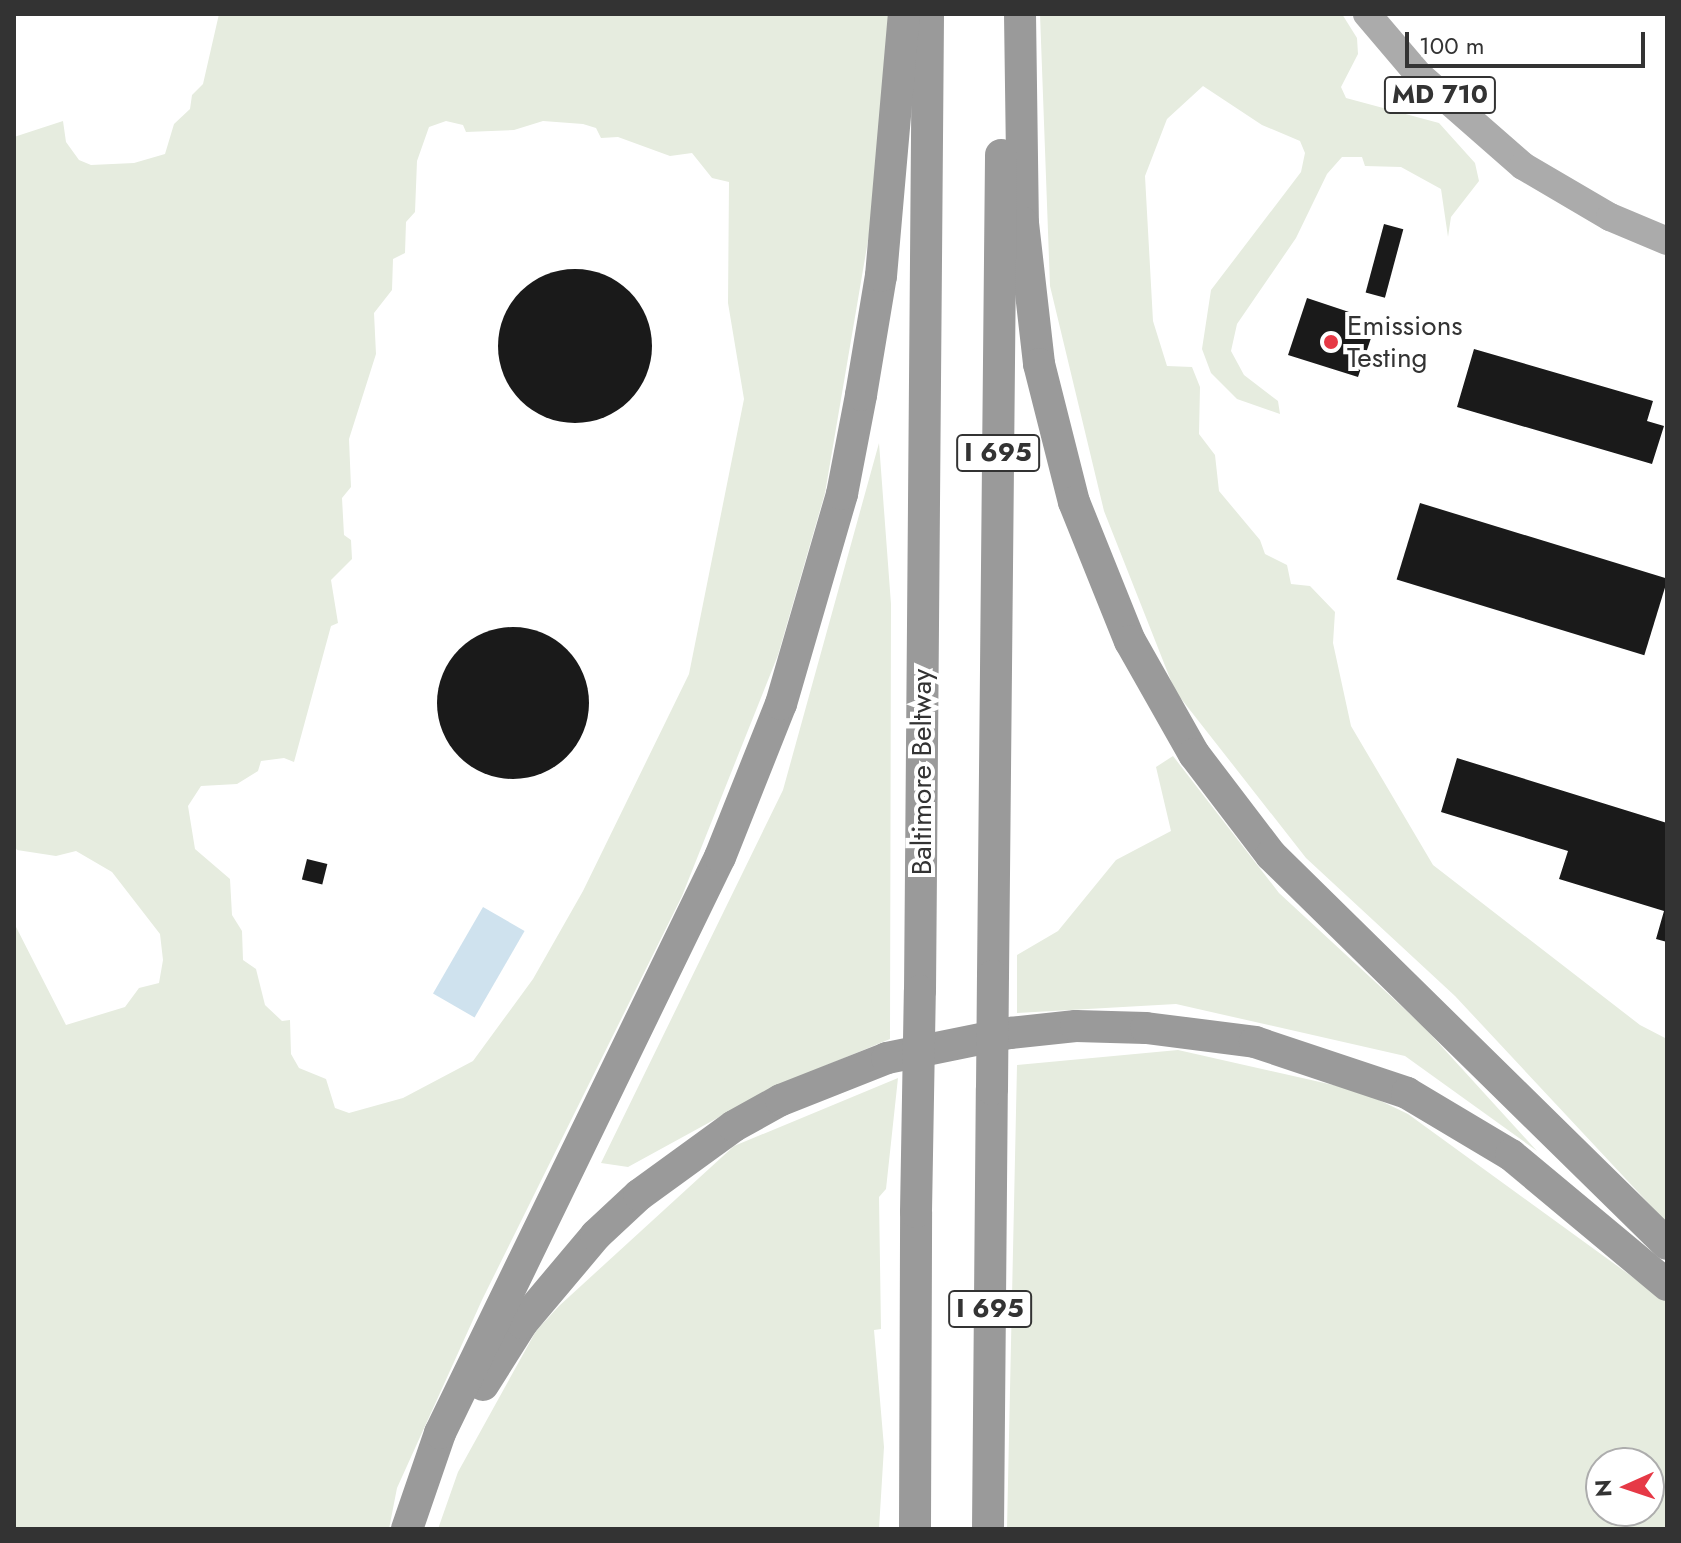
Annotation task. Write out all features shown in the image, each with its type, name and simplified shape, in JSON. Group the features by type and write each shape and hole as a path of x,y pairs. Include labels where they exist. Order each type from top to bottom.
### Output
{"highway":[{"path":"407,1529 440,1433 714,870 781,704 842,494 861,395 881,276 904,14"},
{"name":"Baltimore Beltway","path":"914,1528 928,14"},
{"name":"I 695","path":"988,1529 1002,14"},
{"path":"1020,14 1023,223 1039,364 1074,502 1130,641 1194,754 1271,855 1667,1244"},
{"path":"422,1529 459,1431 491,1369 559,1275 596,1235 686,1158 746,1120 838,1076 941,1045 1076,1026 1146,1028 1255,1042 1307,1055 1407,1093 1511,1155 1667,1285"}],"main road":[{"name":"MD 710","path":"1367,14 1419,75 1523,166 1610,217 1667,241"}],"shaded area":[{"path":"219,14 890,14 871,223 825,493 778,655 682,896 482,1300 397,1488 389,1529 14,1529 14,923 66,1025 125,1007 139,988 159,983 163,960 160,934 112,872 76,851 56,856 17,850 14,845 14,137 63,121 66,142 79,160 91,165 134,163 165,154 174,124 190,109 192,95 203,84","holes":["446,121 463,125 466,132 514,130 543,121 583,124 596,128 601,138 618,137 670,156 692,153 712,178 729,182 728,303 744,399 689,674 583,891 533,979 473,1061 403,1098 349,1113 335,1108 326,1079 299,1068 291,1054 290,1020 282,1021 265,1005 256,969 243,960 242,931 232,915 230,879 195,849 188,806 201,786 237,784 258,771 261,761 284,758 294,762 331,626 338,623 331,580 352,559 351,540 344,535 342,498 351,487 349,439 376,354 374,313 392,290 393,259 405,253 406,222 415,212 417,161 429,127"]},
{"path":"1040,14 1342,14 1357,38 1358,54 1341,87 1346,98 1439,123 1475,163 1479,181 1451,217 1448,237 1441,189 1401,167 1365,166 1362,157 1342,157 1327,174 1296,238 1237,324 1231,351 1244,375 1278,401 1280,414 1237,399 1211,373 1202,349 1211,290 1301,172 1305,153 1300,141 1262,125 1203,86 1167,119 1145,176 1153,321 1167,366 1192,367 1200,387 1199,434 1215,455 1219,491 1260,540 1265,554 1287,565 1291,584 1310,586 1335,612 1333,643 1351,726 1433,865 1640,1025 1667,1039 1667,1223 1455,996 1306,858 1175,691 1104,511 1050,286"},
{"path":"879,443 891,604 890,1039 774,1087 628,1167 601,1163 783,790"},
{"path":"1173,756 1279,893 1423,1026 1537,1151 1405,1056 1176,1004 1017,1013 1017,955 1058,931 1116,860 1171,831 1156,767"},
{"path":"1178,1050 1360,1091 1408,1114 1667,1302 1667,1529 1007,1529 1017,1065"},
{"path":"898,1078 886,1189 879,1197 881,1329 874,1330 884,1447 879,1529 438,1529 458,1472 536,1331 559,1306 734,1146"}],"water":[{"path":"483,907 525,931 475,1018 433,994"}],"building":[{"path":"1384,224 1403,229 1385,298 1366,293"},
{"path":"575,269 605,274 630,291 647,316 652,346 647,376 630,401 605,418 575,423 545,418 520,401 503,376 498,346 503,316 520,291 545,274"},
{"name":"Emissions Testing","path":"1307,298 1361,316 1360,324 1374,329 1358,377 1288,355"},
{"path":"1474,349 1653,401 1647,421 1664,426 1652,464 1457,407"},
{"path":"1420,503 1667,579 1644,655 1397,580"},
{"path":"513,627 542,632 567,649 584,674 589,703 584,732 567,757 542,774 513,779 484,774 459,757 442,732 437,703 442,674 459,649 484,632"},
{"path":"1457,758 1667,823 1667,942 1656,939 1664,911 1559,879 1568,851 1441,812"},
{"path":"307,859 327,864 322,884 302,879"}],"place":[{"name":"Emissions Testing","path":"1331,342"}]}
